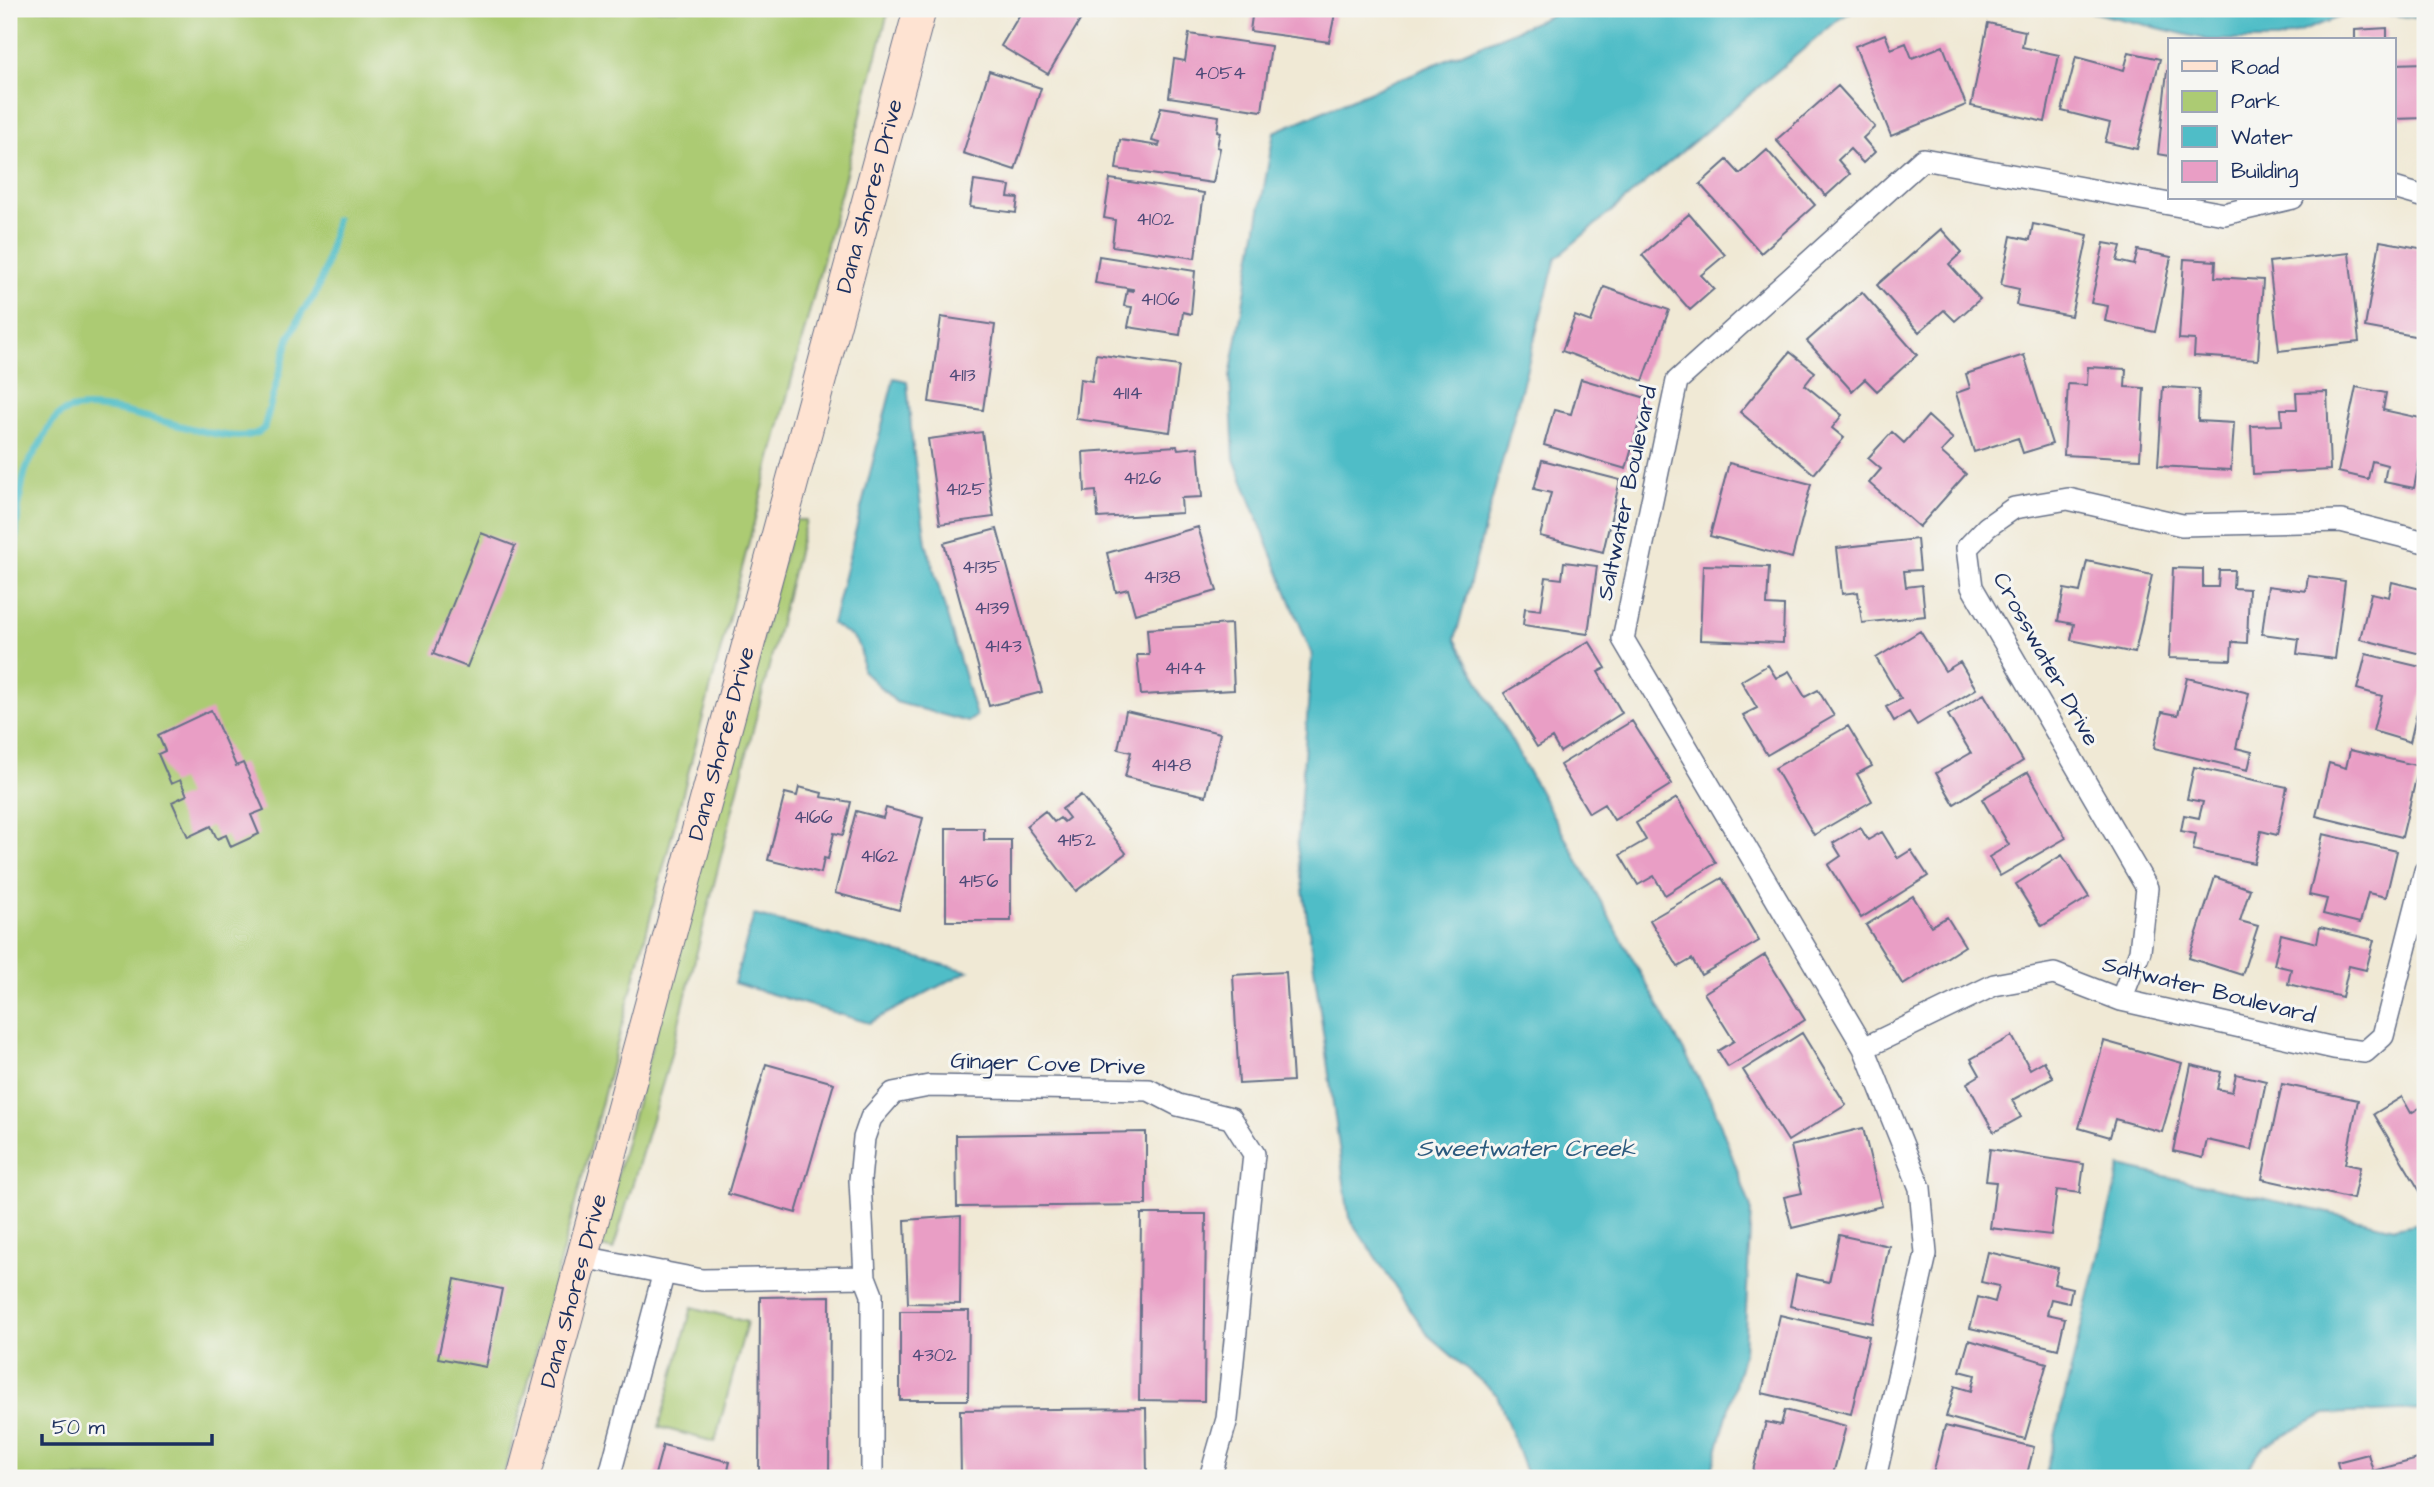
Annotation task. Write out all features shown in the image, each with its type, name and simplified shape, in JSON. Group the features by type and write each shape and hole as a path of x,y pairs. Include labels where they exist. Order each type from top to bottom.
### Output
{"street":[{"name":"Dana Shores Drive","path":"523,1478 920,9"},
{"name":"Saltwater Boulevard","path":"1875,1478 1926,1254 1920,1188 1864,1048 1623,639 1677,381 1923,159 2224,214 2284,200"},
{"path":"2396,189 2425,197"},
{"name":"Crosswater Drive","path":"2121,1000 2140,951 2147,888 1972,587 1967,548 1987,527 2014,508 2068,499 2182,525 2341,521 2425,542"},
{"name":"Saltwater Boulevard","path":"1864,1048 1994,985 2054,974 2121,1000 2334,1048 2365,1052 2383,1036 2425,871"},
{"name":"Ginger Cove Drive","path":"872,1478 872,1295 864,1277 859,1180 863,1138 871,1118 893,1093 929,1086 1149,1090 1178,1105 1231,1118 1254,1154 1227,1419 1210,1478"},
{"path":"583,1257 702,1280 864,1277"},
{"path":"609,1478 664,1272"}],"green space":[{"path":"9,9 889,9 503,1478 9,1478"},
{"path":"794,520 806,520 669,1062 613,1250 598,1246"},
{"path":"692,1307 747,1322 715,1442 659,1427"}],"water":[{"name":"Sweetwater Creek","path":"1566,9 1855,9 1838,20 1556,258 1455,639 1713,1104 1751,1208 1744,1352 1710,1478 1528,1478 1497,1395 1428,1335 1349,1218 1297,846 1312,655 1234,459 1230,377 1274,132"},
{"path":"2079,9 2425,9 2425,19 2358,10 2283,38 2200,38"},
{"path":"894,378 907,381 926,543 976,716 968,722 896,702 862,670 861,652 856,641 832,624"},
{"path":"754,915 968,971 869,1023 734,983"},
{"path":"2120,1166 2395,1228 2425,1222 2425,1410 2325,1414 2264,1446 2241,1478 2045,1478"}],"building":[{"path":"1023,9 1087,9 1048,74 1001,46"},
{"path":"1253,9 1336,9 1329,42 1250,31"},
{"path":"1988,23 2025,31 2022,47 2059,55 2045,122 1971,106"},
{"path":"2387,28 2387,38 2355,38 2355,30"},
{"path":"1189,34 1271,46 1262,111 1169,97 1174,59 1185,61"},
{"path":"1885,34 1891,49 1906,43 1912,58 1943,46 1966,105 1891,136 1855,46"},
{"path":"2129,52 2160,59 2137,149 2105,142 2110,123 2062,111 2076,57 2124,70"},
{"path":"2425,63 2425,118 2396,119 2396,64"},
{"path":"989,71 1041,88 1015,170 963,153"},
{"path":"2167,71 2168,71 2168,156 2158,154"},
{"path":"1838,86 1875,127 1863,138 1875,152 1863,163 1850,149 1838,160 1850,174 1826,196 1776,140"},
{"path":"1161,107 1219,116 1217,147 1220,148 1213,183 1116,169 1120,140 1159,146 1160,143 1152,141"},
{"path":"1767,150 1815,205 1761,253 1700,184 1727,160 1740,174"},
{"path":"1110,179 1204,193 1195,258 1112,246 1115,220 1104,218"},
{"path":"974,181 1010,186 1008,197 1018,198 1016,213 970,207"},
{"path":"1689,214 1725,255 1701,275 1714,289 1690,310 1642,255"},
{"path":"2033,224 2088,235 2071,316 2016,305 2019,289 2001,285 2011,236 2030,240"},
{"path":"1941,229 1962,252 1949,264 1980,299 1955,321 1944,310 1919,332 1877,285"},
{"path":"2380,241 2425,249 2425,338 2365,327"},
{"path":"2104,243 2121,246 2117,261 2134,265 2138,250 2171,257 2155,332 2105,321 2108,306 2091,303"},
{"path":"2349,253 2359,342 2279,351 2269,262"},
{"path":"1099,256 1195,271 1191,314 1183,312 1180,335 1128,327 1132,307 1124,306 1127,290 1133,289 1095,283"},
{"path":"2184,259 2216,261 2215,277 2263,280 2258,360 2194,356 2195,340 2179,339"},
{"path":"1604,287 1669,310 1643,381 1562,351 1575,316 1591,322"},
{"path":"1862,292 1917,355 1877,391 1865,379 1852,391 1807,341"},
{"path":"941,317 995,325 983,410 929,402"},
{"path":"1790,352 1815,372 1805,385 1842,415 1832,428 1844,438 1814,474 1740,412"},
{"path":"1096,354 1179,366 1170,432 1076,419 1080,379 1092,381"},
{"path":"2024,355 2052,444 2023,453 2018,438 1974,452 1956,393 1970,388 1966,374"},
{"path":"2088,367 2126,369 2125,387 2144,388 2140,459 2064,455 2068,384 2087,385"},
{"path":"1581,379 1646,398 1626,469 1544,445 1554,410 1571,414"},
{"path":"2163,387 2199,389 2198,421 2234,423 2231,470 2158,466"},
{"path":"2356,387 2386,393 2383,410 2425,419 2414,488 2384,482 2387,465 2372,461 2368,479 2338,472"},
{"path":"2327,392 2330,470 2253,474 2251,426 2282,425 2281,409 2297,409 2296,393"},
{"path":"1928,416 1953,439 1941,452 1966,474 1919,527 1869,483 1881,469 1868,458 1892,432 1904,443"},
{"path":"982,432 994,517 940,524 928,439"},
{"path":"1177,446 1178,449 1198,447 1202,497 1181,498 1182,513 1098,518 1096,491 1085,492 1083,452"},
{"path":"1542,460 1620,480 1603,552 1540,536 1551,493 1534,489"},
{"path":"1729,463 1811,484 1792,558 1710,536"},
{"path":"1198,527 1217,591 1135,614 1128,589 1116,592 1107,553"},
{"path":"997,529 1042,692 989,706 944,543"},
{"path":"481,533 515,546 467,667 433,654"},
{"path":"1917,539 1920,570 1904,571 1906,587 1922,585 1925,616 1862,623 1858,592 1842,594 1837,548"},
{"path":"2087,561 2152,575 2135,653 2071,640 2074,624 2058,621 2064,589 2080,592"},
{"path":"1564,562 1597,566 1588,634 1523,625 1525,608 1541,610 1546,577 1562,579"},
{"path":"1703,565 1769,567 1767,605 1784,606 1783,643 1700,640"},
{"path":"2173,568 2203,569 2203,587 2218,587 2219,570 2234,570 2233,588 2249,589 2247,643 2232,642 2231,660 2169,658"},
{"path":"2308,576 2345,581 2335,659 2297,654 2299,639 2262,634 2268,586 2306,591"},
{"path":"2392,582 2425,590 2425,655 2360,639 2371,593 2389,597"},
{"path":"1231,624 1234,690 1141,695 1137,655 1149,655 1147,629"},
{"path":"1920,631 1945,671 1960,662 1976,689 1917,725 1909,712 1894,721 1886,707 1901,699 1876,658"},
{"path":"1589,641 1606,668 1598,672 1622,713 1560,752 1552,738 1537,747 1504,693"},
{"path":"2366,654 2425,668 2425,688 2423,687 2410,742 2373,731 2382,696 2357,689"},
{"path":"1768,665 1776,678 1789,671 1805,697 1818,690 1834,716 1767,755 1743,715 1757,708 1741,681"},
{"path":"2187,678 2249,693 2236,748 2252,752 2248,770 2154,748 2162,712 2178,715"},
{"path":"1984,694 2023,761 1954,804 1936,773 1971,753 1948,715"},
{"path":"211,710 236,766 243,763 264,810 251,815 259,834 231,847 226,835 217,839 211,826 188,837 172,802 187,795 180,780 171,784 158,754 165,751 158,735"},
{"path":"1126,711 1220,733 1206,796 1125,777 1131,752 1118,749"},
{"path":"1632,721 1672,784 1614,820 1604,804 1589,813 1560,765"},
{"path":"1848,726 1872,766 1857,774 1872,801 1814,835 1775,768"},
{"path":"2350,750 2419,766 2402,837 2316,816 2329,763 2346,768"},
{"path":"2194,767 2287,787 2277,835 2261,831 2254,863 2193,850 2196,834 2181,831 2184,815 2199,818 2203,802 2187,799"},
{"path":"2028,772 2066,838 2000,876 1989,857 2009,845 1982,799"},
{"path":"799,787 822,793 821,797 851,802 843,835 834,833 828,859 824,858 821,873 768,860 785,793 797,796"},
{"path":"1081,795 1126,853 1076,891 1026,826 1045,811 1054,822 1060,818 1064,822 1069,818 1062,809"},
{"path":"1677,798 1716,863 1665,895 1654,876 1638,885 1620,855 1646,840 1636,823"},
{"path":"886,808 923,818 899,910 835,893 856,811 883,818"},
{"path":"1860,827 1868,840 1882,832 1898,858 1911,850 1928,876 1861,918 1828,865 1841,856 1833,843"},
{"path":"946,828 984,828 984,840 1011,840 1011,921 946,921"},
{"path":"2323,834 2397,851 2386,897 2368,893 2360,923 2323,914 2327,899 2309,895"},
{"path":"2062,855 2089,897 2042,926 2016,884"},
{"path":"2215,877 2250,889 2240,921 2258,926 2242,975 2189,958"},
{"path":"1722,878 1759,941 1701,975 1692,959 1678,967 1650,920"},
{"path":"1913,896 1931,926 1947,917 1965,946 1903,985 1866,925"},
{"path":"2320,927 2374,940 2366,970 2349,966 2342,997 2288,984 2291,969 2274,965 2281,934 2317,943"},
{"path":"1765,955 1805,1020 1728,1067 1718,1051 1734,1041 1704,993"},
{"path":"1286,972 1293,1081 1239,1084 1233,975"},
{"path":"1802,1033 1846,1105 1788,1141 1743,1070"},
{"path":"2012,1036 2030,1069 2044,1061 2053,1078 2012,1100 2021,1117 1994,1132 1967,1083 1980,1075 1971,1059"},
{"path":"2104,1041 2182,1063 2162,1132 2115,1119 2110,1137 2079,1128"},
{"path":"766,1064 834,1083 796,1213 728,1194"},
{"path":"2191,1065 2221,1072 2217,1089 2232,1092 2236,1074 2266,1081 2252,1150 2207,1140 2203,1158 2173,1151"},
{"path":"2282,1084 2358,1100 2345,1164 2360,1167 2353,1199 2262,1179"},
{"path":"2402,1097 2411,1113 2425,1105 2425,1191 2421,1193 2374,1114"},
{"path":"1863,1128 1882,1206 1792,1228 1784,1197 1802,1193 1791,1146"},
{"path":"1146,1132 1146,1205 957,1207 956,1135"},
{"path":"1990,1149 2084,1164 2080,1193 2057,1190 2051,1235 1990,1228 1996,1182 1986,1181"},
{"path":"1141,1214 1206,1214 1204,1401 1139,1400"},
{"path":"961,1216 960,1304 908,1303 905,1220"},
{"path":"1839,1235 1889,1246 1873,1323 1790,1306 1796,1275 1829,1282"},
{"path":"1988,1252 2058,1268 2054,1284 2072,1288 2069,1303 2051,1299 2047,1314 2065,1318 2058,1349 1970,1328 1978,1297 1995,1302 1999,1286 1981,1282"},
{"path":"455,1279 502,1289 486,1367 438,1358"},
{"path":"830,1296 829,1478 759,1478 760,1297"},
{"path":"900,1311 969,1311 968,1400 900,1400"},
{"path":"1780,1315 1869,1336 1851,1414 1762,1393"},
{"path":"1969,1340 2047,1363 2025,1439 1946,1417 1955,1386 1971,1391 1975,1375 1960,1371"},
{"path":"1146,1408 1147,1477 961,1478 960,1410"},
{"path":"1785,1410 1846,1426 1832,1478 1751,1478 1766,1422 1781,1425"},
{"path":"1945,1426 2034,1447 2026,1478 1932,1478"},
{"path":"663,1445 730,1462 726,1478 654,1478"},
{"path":"2368,1454 2373,1471 2425,1457 2425,1478 2341,1478 2337,1462"}],"waterway":[{"path":"9,627 16,530 25,472 52,423 66,411 87,408 113,410 228,436 249,435 264,428 289,338 315,295 325,269 336,220"}]}
